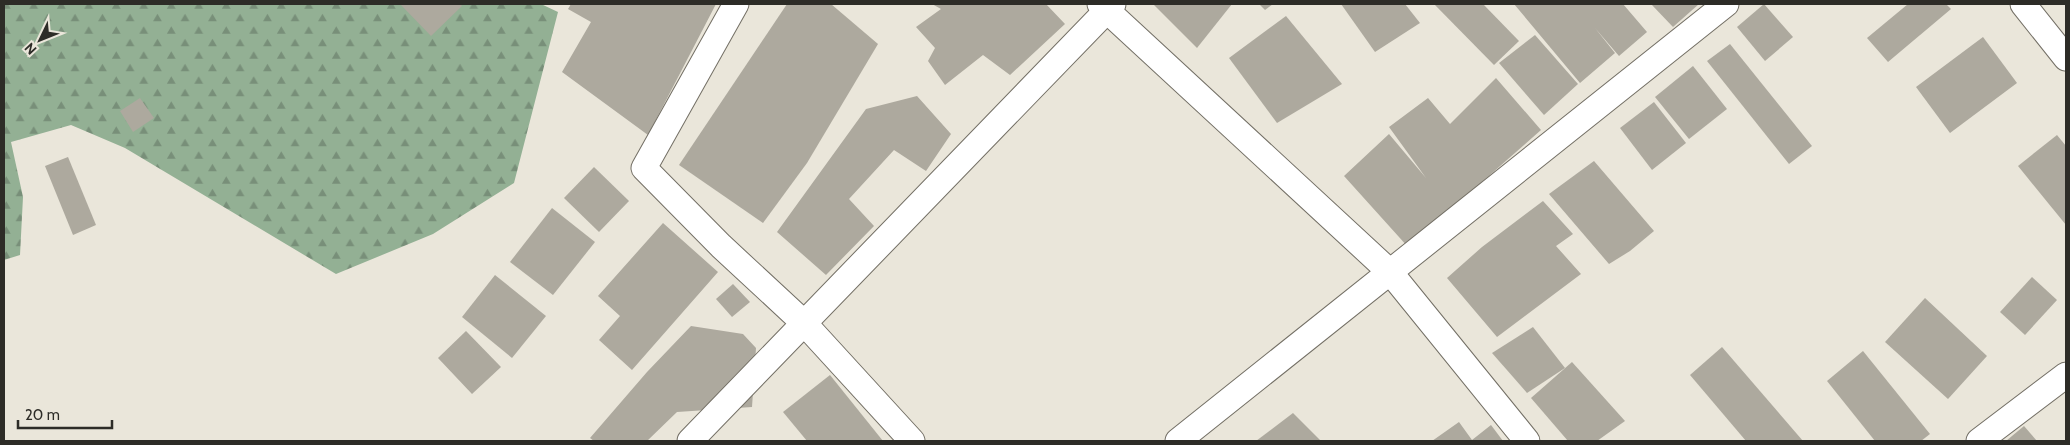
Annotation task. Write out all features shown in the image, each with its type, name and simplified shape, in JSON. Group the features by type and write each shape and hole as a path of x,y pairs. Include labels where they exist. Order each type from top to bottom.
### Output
{"street":[{"path":"736,4 644,168 721,246 804,323 912,441"},
{"path":"1178,441 1726,4"},
{"path":"2023,4 2066,58"},
{"path":"690,441 1107,6 1390,272 1527,441"},
{"path":"1979,441 2066,375"}],"green space":[{"path":"4,4 541,4 558,12 514,183 433,234 336,274 125,148 71,125 11,142 23,197 20,255 4,260"}],"building":[{"path":"400,4 460,4 462,6 431,36"},
{"path":"571,4 716,4 648,135 562,72 591,22 568,9"},
{"path":"787,4 831,4 878,44 807,163 763,223 679,165"},
{"path":"932,4 1046,4 1065,24 1010,75 983,55 945,85 928,61 935,48 916,27 941,9"},
{"path":"1153,4 1232,4 1197,48"},
{"path":"1259,4 1273,4 1265,10"},
{"path":"1341,4 1405,4 1420,23 1375,52"},
{"path":"1434,4 1483,4 1519,41 1494,65"},
{"path":"1514,4 1623,4 1647,32 1619,56 1595,28 1615,53 1580,83"},
{"path":"1651,4 1699,4 1673,27"},
{"path":"1764,4 1793,37 1765,61 1737,27"},
{"path":"1908,4 1946,4 1951,9 1888,62 1867,38"},
{"path":"1286,16 1342,84 1277,123 1229,58"},
{"path":"1535,35 1578,84 1544,115 1499,63"},
{"path":"1983,37 2017,83 1950,133 1916,87"},
{"path":"1730,44 1812,146 1789,164 1707,61"},
{"path":"1693,66 1727,109 1689,139 1655,97"},
{"path":"1496,78 1541,130 1408,247 1344,176 1389,134 1426,178 1389,127 1428,98 1450,124"},
{"path":"917,96 951,134 926,171 894,150 849,199 874,226 826,275 777,232 866,109"},
{"path":"140,98 154,118 133,132 120,111"},
{"path":"1654,102 1686,143 1652,170 1620,128"},
{"path":"2057,135 2066,146 2066,225 2018,166"},
{"path":"68,157 96,225 73,235 45,166"},
{"path":"1594,161 1654,231 1630,251 1609,264 1549,194"},
{"path":"594,167 629,201 599,232 564,198"},
{"path":"1543,201 1573,234 1556,246 1581,274 1497,337 1447,278 1482,247"},
{"path":"552,208 595,242 553,295 510,262"},
{"path":"663,223 718,272 632,370 599,340 620,316 598,296"},
{"path":"495,275 546,316 512,358 462,317"},
{"path":"2032,277 2057,300 2025,335 2000,312"},
{"path":"733,284 750,302 732,317 716,299"},
{"path":"1925,298 1987,356 1948,399 1885,342"},
{"path":"691,326 743,334 756,348 752,407 677,412 647,441 594,441 590,438 647,372"},
{"path":"1533,327 1565,368 1527,393 1492,353"},
{"path":"466,331 501,367 472,394 438,358"},
{"path":"1722,347 1803,441 1746,441 1690,375"},
{"path":"1863,351 1930,434 1921,441 1875,441 1827,381"},
{"path":"1572,362 1625,421 1597,441 1568,441 1531,398"},
{"path":"830,375 883,441 807,441 783,412"},
{"path":"1293,413 1321,441 1256,441"},
{"path":"1459,422 1472,440 1491,425 1503,441 1432,441"},
{"path":"2024,426 2037,441 2006,441"}]}
